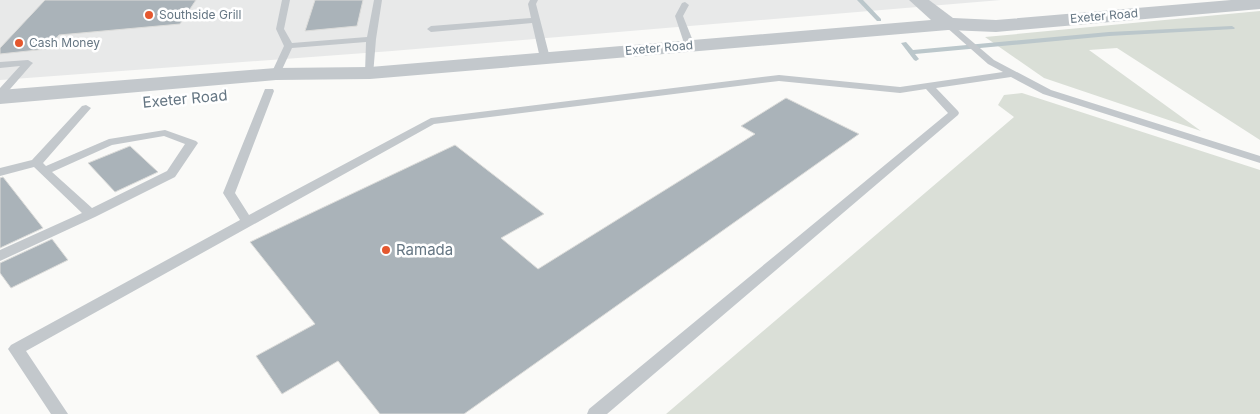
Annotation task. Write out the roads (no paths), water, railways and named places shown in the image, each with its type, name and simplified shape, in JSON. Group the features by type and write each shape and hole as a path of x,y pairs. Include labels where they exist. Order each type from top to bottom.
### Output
{"street":[{"path":"918,0 948,24"},
{"name":"Exeter Road","path":"948,24 983,15 1163,0"},
{"name":"Exeter Road","path":"0,95 273,82 948,24 996,26 1260,3"},
{"name":"Exeter Road","path":"0,116 86,108 273,82"}],"lane":[{"path":"286,0 280,29 290,46"},
{"path":"370,73 371,39 378,0"},
{"path":"532,1 546,58"},
{"path":"685,5 679,16 690,46"},
{"path":"431,29 536,20"},
{"path":"948,24 991,62 1047,92 1260,160"},
{"path":"290,46 371,39"},
{"path":"247,222 229,193 273,82 290,46"},
{"path":"0,64 28,63 0,95"},
{"path":"60,414 16,349 431,121 779,78 900,90 1011,74"},
{"path":"595,414 954,113 929,86"},
{"path":"40,167 86,108"},
{"path":"0,172 40,167 109,142 165,133 192,143 171,174 0,256"},
{"path":"40,167 91,214"}],"waterway":[{"path":"860,0 879,20"},
{"path":"911,52 1109,34 1232,28"},
{"path":"904,43 916,59"}],"place":[{"name":"Southside Grill","path":"149,15"},
{"name":"Cash Money","path":"19,43"},
{"name":"Ramada","path":"386,250"}]}
